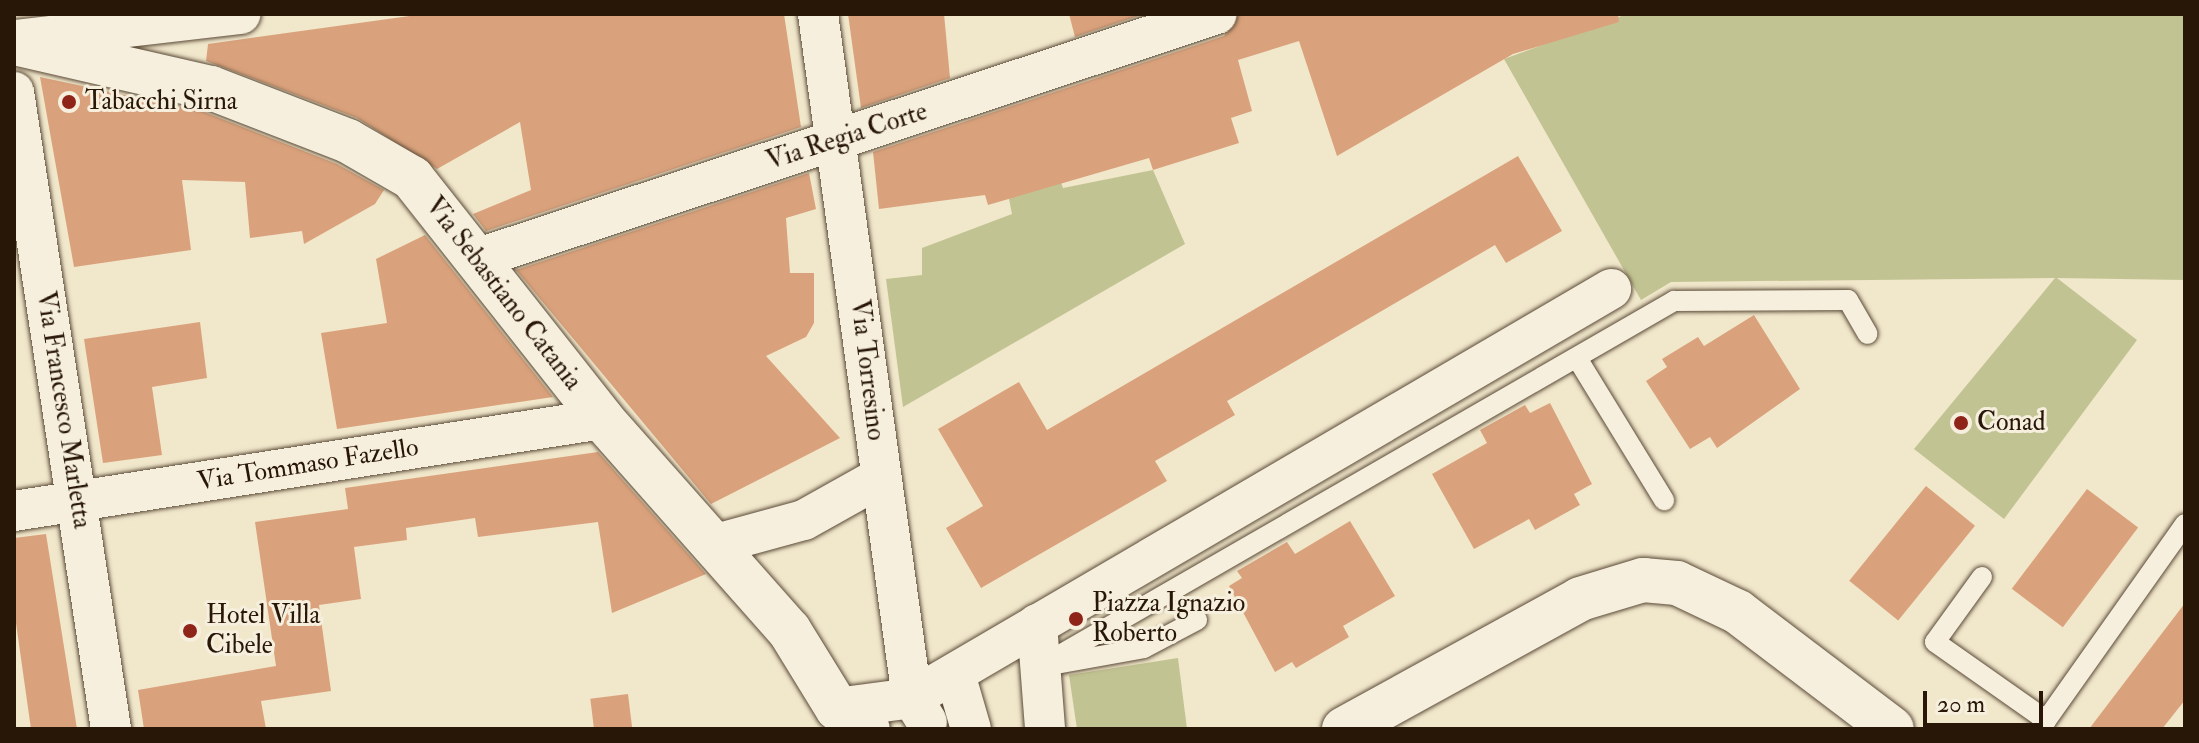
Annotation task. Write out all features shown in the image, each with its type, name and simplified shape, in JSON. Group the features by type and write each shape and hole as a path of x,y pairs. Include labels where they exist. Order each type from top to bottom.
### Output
{"street":[{"path":"58,33 151,28 241,14"},
{"name":"Via Torresino","path":"818,14 881,477 922,720"},
{"name":"Via Regia Corte","path":"476,259 1217,14"},
{"name":"Via Sebastiano Catania","path":"14,41 58,33 348,141 412,178 602,419 716,544 789,630 853,718"},
{"name":"Via Francesco Marletta","path":"14,92 111,729"},
{"path":"853,718 922,720 955,674 1611,289"},
{"name":"Via Tommaso Fazello","path":"14,511 602,419"},
{"path":"716,544 804,520 881,477"},
{"path":"1344,729 1580,599 1643,580 1677,583 1738,612 1892,729"},
{"path":"1037,624 1045,729"},
{"path":"955,674 971,729"}],"lane":[{"path":"1041,666 1674,301 1848,300 1868,334"},
{"path":"1577,358 1664,500"},
{"path":"1982,577 1935,642 2043,725 2185,524"},
{"path":"1041,666 1144,648 1197,620"}],"green space":[{"path":"1627,14 2185,14 2185,280 2057,278 2137,340 2004,519 1914,449 2055,278 1671,282 1641,300 1504,59"},
{"path":"1050,151 1063,188 1153,170 1185,244 903,407 886,279 922,275 922,248 1012,214 1009,199"},
{"path":"1178,658 1187,729 1077,729 1069,675"}],"building":[{"path":"424,14 784,14 801,127 486,231 473,214 531,190 520,122 437,169 357,118 206,61 208,44"},
{"path":"848,14 944,14 950,78 861,108"},
{"path":"1069,14 1144,14 1075,37"},
{"path":"1239,14 1618,14 1619,22 1513,54 1337,156 1299,41 1238,60 1252,111 1231,118 1239,143 1153,170 1149,158 988,205 985,195 879,209 873,152 1224,36"},
{"path":"40,77 204,112 337,164 384,190 375,204 304,244 302,231 250,238 245,182 182,180 191,250 74,267"},
{"path":"1518,156 1562,231 1506,263 1495,245 1227,401 1235,415 1155,461 1167,481 981,588 946,528 983,506 938,429 1019,382 1047,430"},
{"path":"809,173 816,209 786,218 790,273 814,273 814,323 806,337 766,356 840,438 711,504 516,270"},
{"path":"425,235 553,397 337,429 321,333 387,323 376,259"},
{"path":"1754,315 1800,389 1717,448 1710,437 1690,449 1646,381 1667,367 1662,359 1698,337 1704,346"},
{"path":"200,322 207,378 152,387 162,455 103,463 84,339"},
{"path":"1550,403 1592,484 1574,494 1580,505 1535,530 1529,519 1474,549 1432,474 1487,443 1480,430 1525,405 1530,413"},
{"path":"598,452 706,574 612,613 598,522 478,537 475,518 406,528 407,540 354,547 361,599 319,605 331,691 261,701 266,729 144,729 138,690 276,666 255,522 348,509 345,488"},
{"path":"1926,486 1975,526 1898,620 1849,581"},
{"path":"2087,489 2138,528 2063,627 2012,589"},
{"path":"1350,521 1395,596 1343,626 1349,637 1296,668 1292,662 1275,672 1229,586 1242,578 1237,571 1287,542 1295,554"},
{"path":"46,534 77,729 31,729 14,609 14,538"},
{"path":"2185,603 2185,700 2162,729 2089,729"},
{"path":"628,694 632,729 594,729 590,699"}],"place":[{"name":"Tabacchi Sirna","path":"69,102"},
{"name":"Conad","path":"1961,423"},
{"name":"Piazza Ignazio Roberto","path":"1076,619"},
{"name":"Hotel Villa Cibele","path":"190,631"}]}
